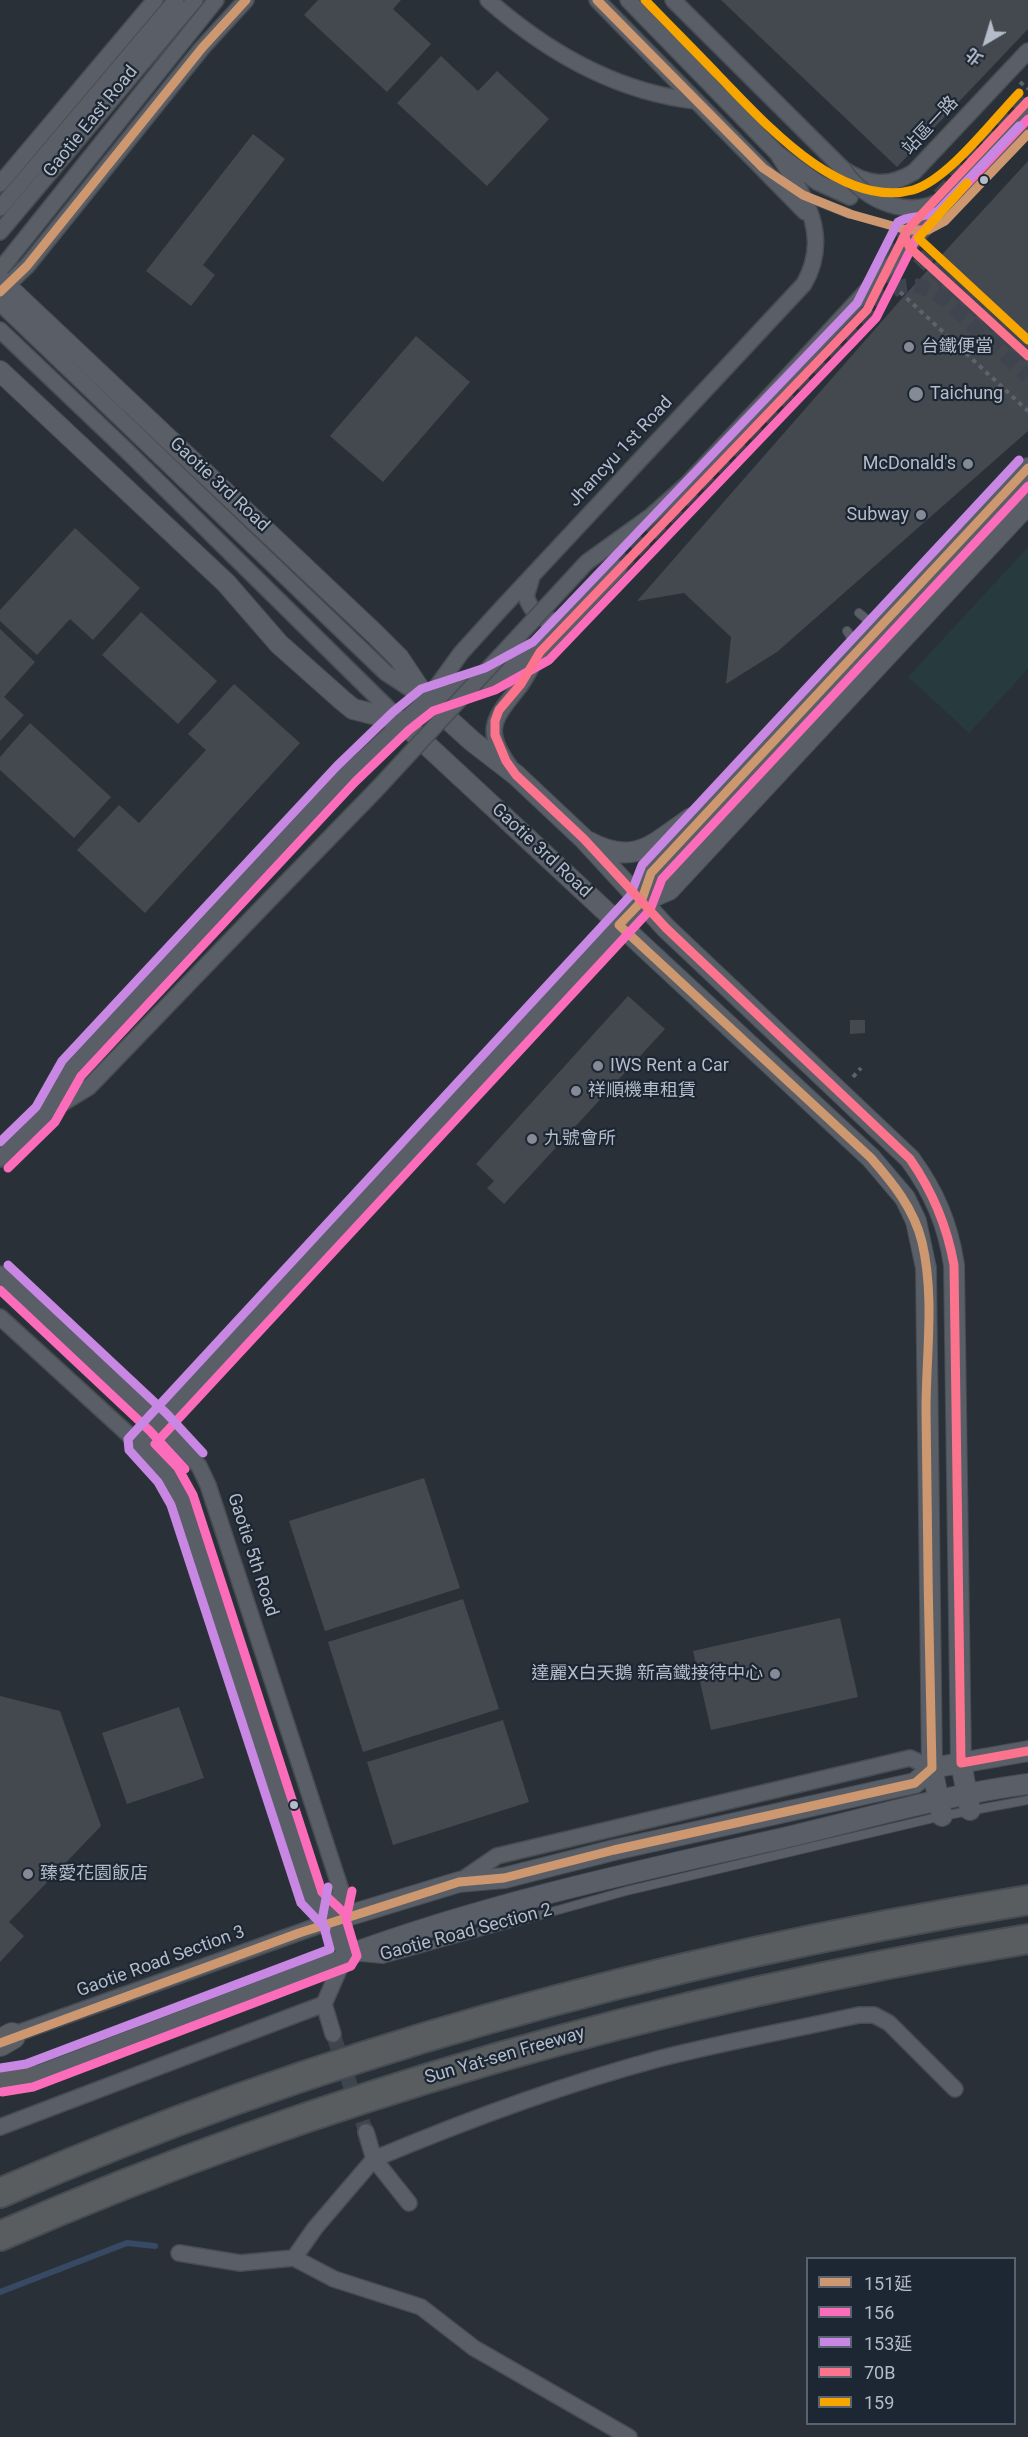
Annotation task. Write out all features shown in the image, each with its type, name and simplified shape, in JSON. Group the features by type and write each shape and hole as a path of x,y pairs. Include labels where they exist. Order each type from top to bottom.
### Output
{"highway":[{"path":"0,2193 127,2140 306,2076 439,2033 557,1999 824,1937 1028,1900"},
{"name":"Sun Yat-sen Freeway","path":"0,2236 141,2176 318,2113 451,2070 567,2037 679,2009 833,1975 1028,1939"},
{"path":"0,2080 29,2076"}],"street":[{"path":"0,184 155,0"},
{"path":"0,208 176,0"},
{"name":"Gaotie East Road","path":"0,232 195,0"},
{"name":"Gaotie East Road","path":"1,286 216,0"},
{"path":"1,286 27,266 202,48 246,0"},
{"path":"488,0 547,46 599,74 668,98 696,101"},
{"path":"597,0 813,221"},
{"path":"628,0 777,153 817,182 850,196"},
{"name":"站區一路","path":"674,0 843,169 853,185 870,196 900,206 930,205 960,188"},
{"name":"站區一路","path":"843,169 874,184 902,180 914,172 1028,51"},
{"path":"46,1114 89,1087 272,897 587,562 651,516 687,484 1028,116"},
{"name":"Jhancyu 1st Road","path":"0,1159 46,1114 71,1070 346,774 401,721 427,700 461,653 804,284 816,257 817,234 803,195 777,153"},
{"name":"Gaotie 3rd Road","path":"1,286 138,436 386,673 427,700 472,741 516,775 584,839 641,902 910,1160 926,1180 950,1235 954,1265 961,1763 968,1802"},
{"name":"Gaotie 3rd Road","path":"1,286 375,634 399,658 427,700"},
{"name":"Gaotie 3rd Road","path":"0,330 125,449 401,721 871,1158 900,1192 916,1221 922,1245 927,1288 925,1370 932,1768 940,1808"},
{"name":"Gaotie 3rd Road","path":"0,371 226,583 279,644 347,705 353,709 401,721"},
{"path":"641,902 651,873 1028,468"},
{"path":"139,1444 619,925 641,902 669,890 1028,504"},
{"name":"Jhancyu 1st Road","path":"427,700 490,679 540,652 619,568"},
{"path":"535,572 528,585 526,596 536,616 544,620 556,621 579,611"},
{"path":"516,775 498,747 495,721 500,710 521,684 540,652"},
{"path":"584,839 621,853 648,849 721,797"},
{"name":"Gaotie 5th Road","path":"0,1274 159,1423 199,1466 208,1485 341,1890 334,1920"},
{"path":"0,1317 139,1444 168,1475 182,1500 312,1899 334,1920 345,1956 324,2004 333,2034"},
{"path":"334,1920 459,1882 504,1878 614,1850 915,1783 932,1768 1028,1751"},
{"name":"Gaotie Road Section 2","path":"345,1956 503,1907 624,1874 968,1802 1028,1784"},
{"name":"Gaotie Road Section 3","path":"4,2039 334,1920"},
{"path":"0,2088 345,1956"},
{"path":"0,2127 324,2004"},
{"path":"294,2258 315,2228 374,2159 461,2123 537,2096 658,2060 859,2015 874,2015 889,2023 955,2089"},
{"path":"366,2132 374,2159 409,2203"},
{"path":"179,2253 240,2263 294,2258 334,2279 421,2307 474,2348 629,2437"}],"lane":[{"path":"763,168 803,195 850,214"},
{"path":"859,613 863,619 876,622 890,614"},
{"path":"848,631 855,643 852,656"},
{"name":"Gaotie Road Section 2","path":"968,1802 1028,1800"}],"path":[{"path":"900,292 1028,411"},
{"path":"853,1077 861,1068"}],"green space":[{"path":"1028,547 1028,669 969,733 908,677"}],"building":[{"path":"318,0 401,0 393,9 431,44 387,92 304,15"},
{"path":"721,0 1028,0 1028,29 897,167"},
{"path":"441,56 478,91 497,71 549,119 487,186 397,103"},
{"path":"253,134 285,159 203,265 215,275 191,306 146,271"},
{"path":"1028,161 1028,431 777,652 726,684 731,637 684,593 637,601 904,296"},
{"path":"416,336 470,382 383,482 330,436"},
{"path":"75,528 140,588 93,640 70,619 37,655 0,621 0,610"},
{"path":"141,612 217,681 178,724 102,655"},
{"path":"0,629 35,662 4,697 24,715 0,741"},
{"path":"234,684 300,743 145,913 77,850 119,805 139,823 206,750 188,734"},
{"path":"30,723 111,797 74,838 0,770 0,757"},
{"path":"628,996 665,1029 504,1204 487,1188 494,1181 476,1164"},
{"path":"850,1020 865,1020 865,1033 850,1034"},
{"path":"424,1478 460,1588 325,1631 289,1521"},
{"path":"463,1599 499,1709 363,1752 328,1642"},
{"name":"達麗X白天鵝 新高鐵接待中心","path":"840,1618 858,1697 711,1730 693,1651"},
{"name":"臻愛花園飯店","path":"0,1696 60,1711 101,1826 9,1922 24,1936 0,1962"},
{"path":"179,1707 204,1778 127,1804 102,1733"},
{"path":"503,1720 529,1802 393,1845 367,1762"}],"waterway":[{"path":"0,2292 127,2243 155,2246"}],"tunnel":[{"path":"1028,101 907,230 905,238 910,248 1028,356"},
{"path":"619,568 867,310 907,230"},
{"path":"874,304 898,288 906,286 922,287 931,291 941,296 1028,376"},
{"path":"333,2034 366,2132"}],"transit line":[{"name":"151延","path":"0,292 27,266 202,48 246,0"},
{"name":"151延","path":"597,0 763,168 803,195 850,214 907,230 928,230 945,221 1028,134"},
{"name":"159","path":"645,0 780,137 831,175 858,187 886,193 913,190 927,184 955,162 1019,93"},
{"name":"70B","path":"1028,101 907,230 905,238 910,248 1028,356"},
{"name":"156","path":"8,1168 55,1122 81,1076 355,782 409,730 433,711 495,690 549,660 876,318 917,237 1028,119"},
{"name":"153延","path":"0,1142 36,1107 62,1061 337,766 393,712 421,689 485,668 533,642 857,303 898,222 938,211 1019,126"},
{"name":"159","path":"967,183 918,238 1028,340"},
{"name":"70B","path":"907,230 867,310 540,652 521,684 499,710 495,721 495,735 506,761 516,775 584,839 666,928 910,1159 926,1184 943,1223 954,1265 961,1763 1028,1751"},
{"name":"153延","path":"326,1929 301,1903 171,1505 158,1482 129,1450 128,1439 630,896 642,865 1019,460"},
{"name":"151延","path":"619,925 641,902 651,873 1028,468"},
{"name":"156","path":"342,1911 322,1892 193,1495 178,1468 155,1444 650,910 662,879 1028,486"},
{"name":"151延","path":"619,925 871,1158 902,1197 914,1218 926,1263 929,1305 926,1410 932,1768"},
{"name":"153延","path":"8,1265 167,1414 203,1453"},
{"name":"156","path":"0,1290 150,1431 185,1469"},
{"name":"151延","path":"0,2043 299,1933 459,1882 504,1878 614,1850 915,1783 932,1768"},
{"name":"153延","path":"0,2068 26,2064 330,1949 322,1920 328,1887"},
{"name":"156","path":"2,2092 33,2087 351,1966 357,1956 346,1919 352,1891"}],"place":[{"name":"台鐵便當","path":"909,347"},
{"name":"Taichung","path":"916,394"},
{"name":"McDonald's","path":"968,464"},
{"name":"Subway","path":"921,515"},
{"name":"IWS Rent a Car","path":"598,1066"},
{"name":"祥順機車租賃","path":"576,1091"},
{"name":"九號會所","path":"532,1139"},
{"name":"達麗X白天鵝 新高鐵接待中心","path":"775,1674"},
{"name":"臻愛花園飯店","path":"28,1874"}]}
